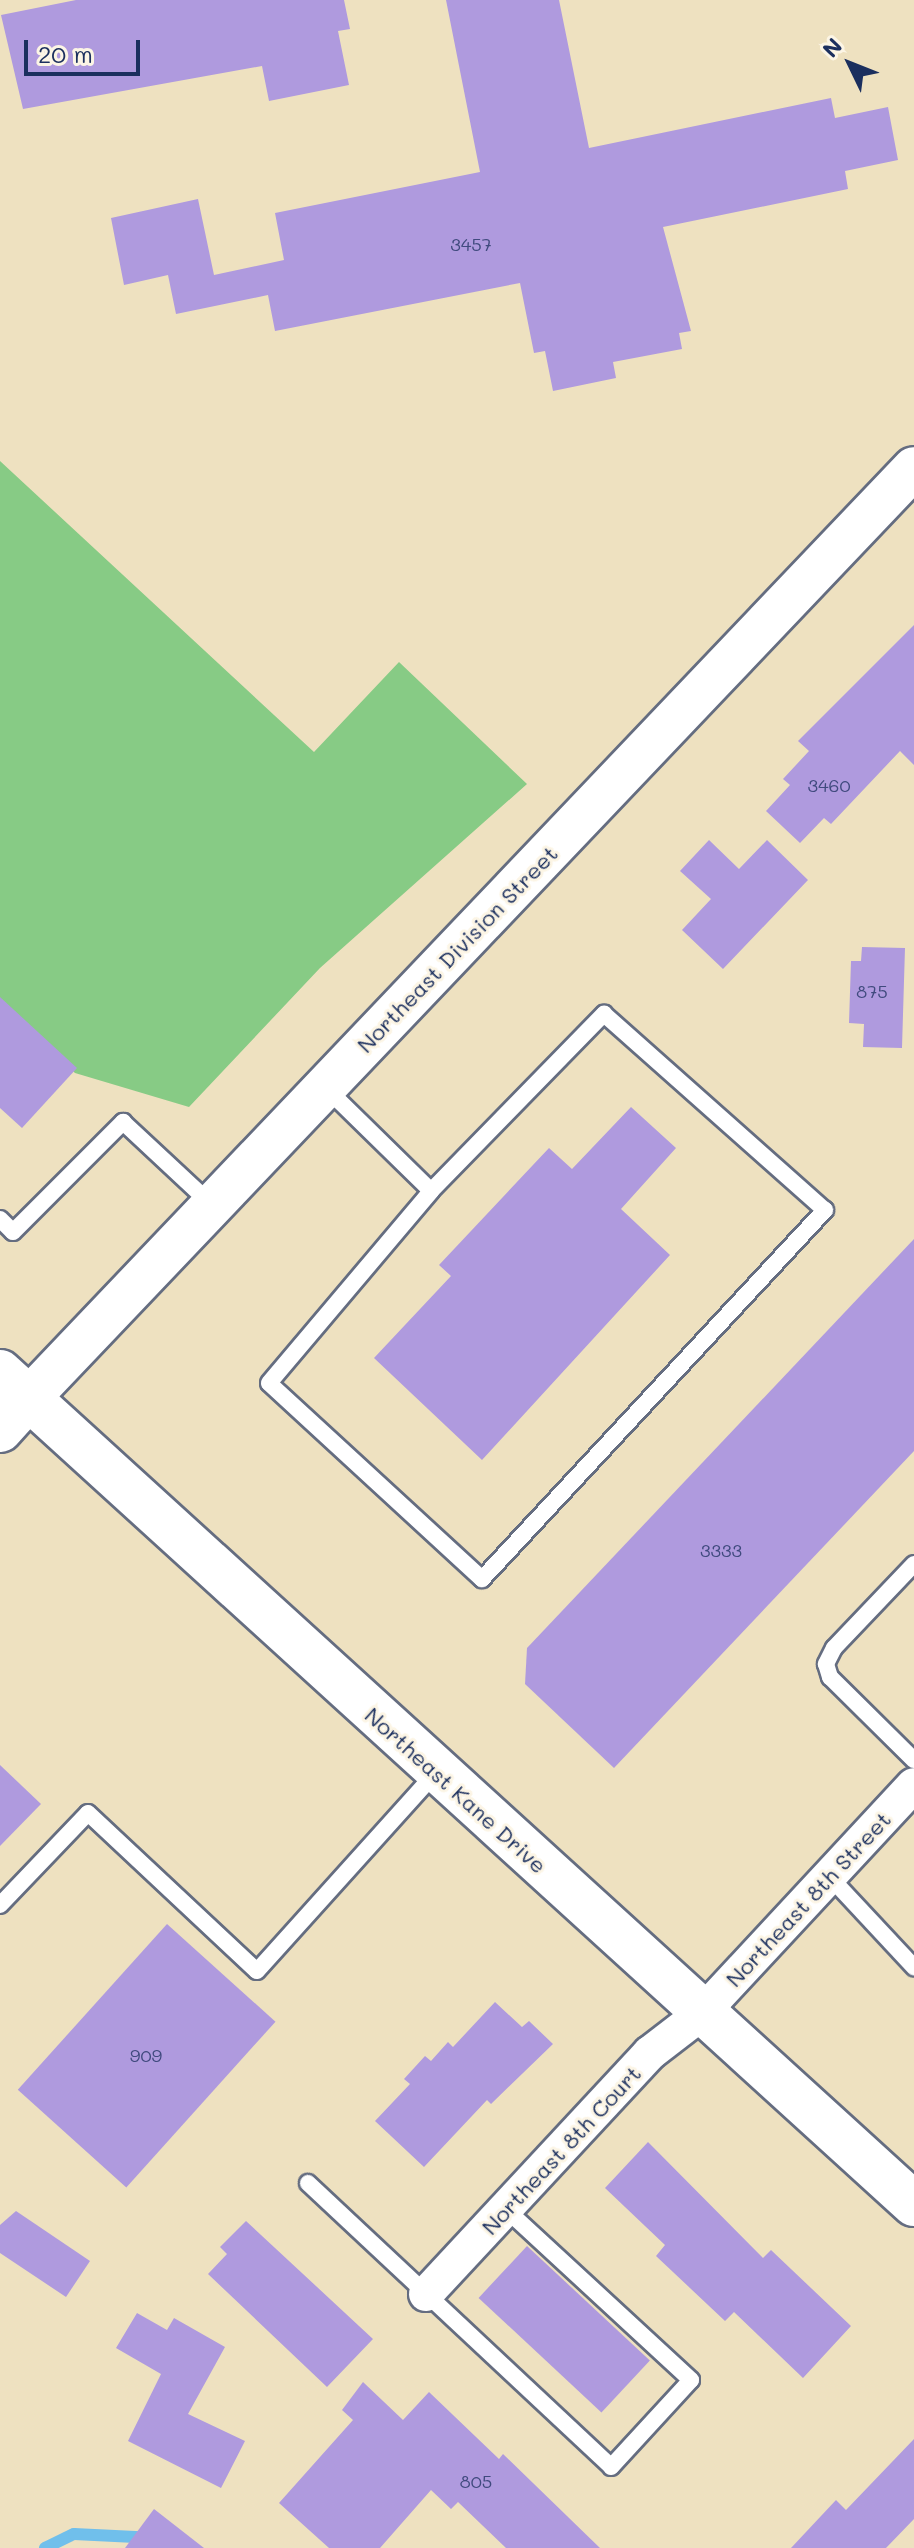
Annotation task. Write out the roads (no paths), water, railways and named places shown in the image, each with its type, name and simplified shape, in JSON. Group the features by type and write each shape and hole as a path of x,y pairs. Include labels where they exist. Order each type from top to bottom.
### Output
{"main road":[{"name":"Northeast Kane Drive","path":"9,1400 436,1772 914,2204"}],"street":[{"name":"Northeast Division Street","path":"9,1400 212,1205 914,468"},
{"name":"Northeast 8th Street","path":"702,2013 914,1785"},
{"name":"Northeast 8th Court","path":"426,2294 650,2053 702,2013"}],"lane":[{"path":"604,1014 825,1210 482,1579 269,1383 431,1191 604,1014"},
{"path":"325,1087 431,1191"},
{"path":"0,1219 13,1232 123,1122 212,1205"},
{"path":"914,1564 834,1648 826,1664 830,1677 914,1760"},
{"path":"0,1905 88,1813 257,1971 436,1772"},
{"path":"829,1876 914,1967"},
{"path":"308,2183 611,2467 691,2380 506,2209"}],"waterway":[{"path":"45,2548 74,2534 156,2538 169,2548"}]}
